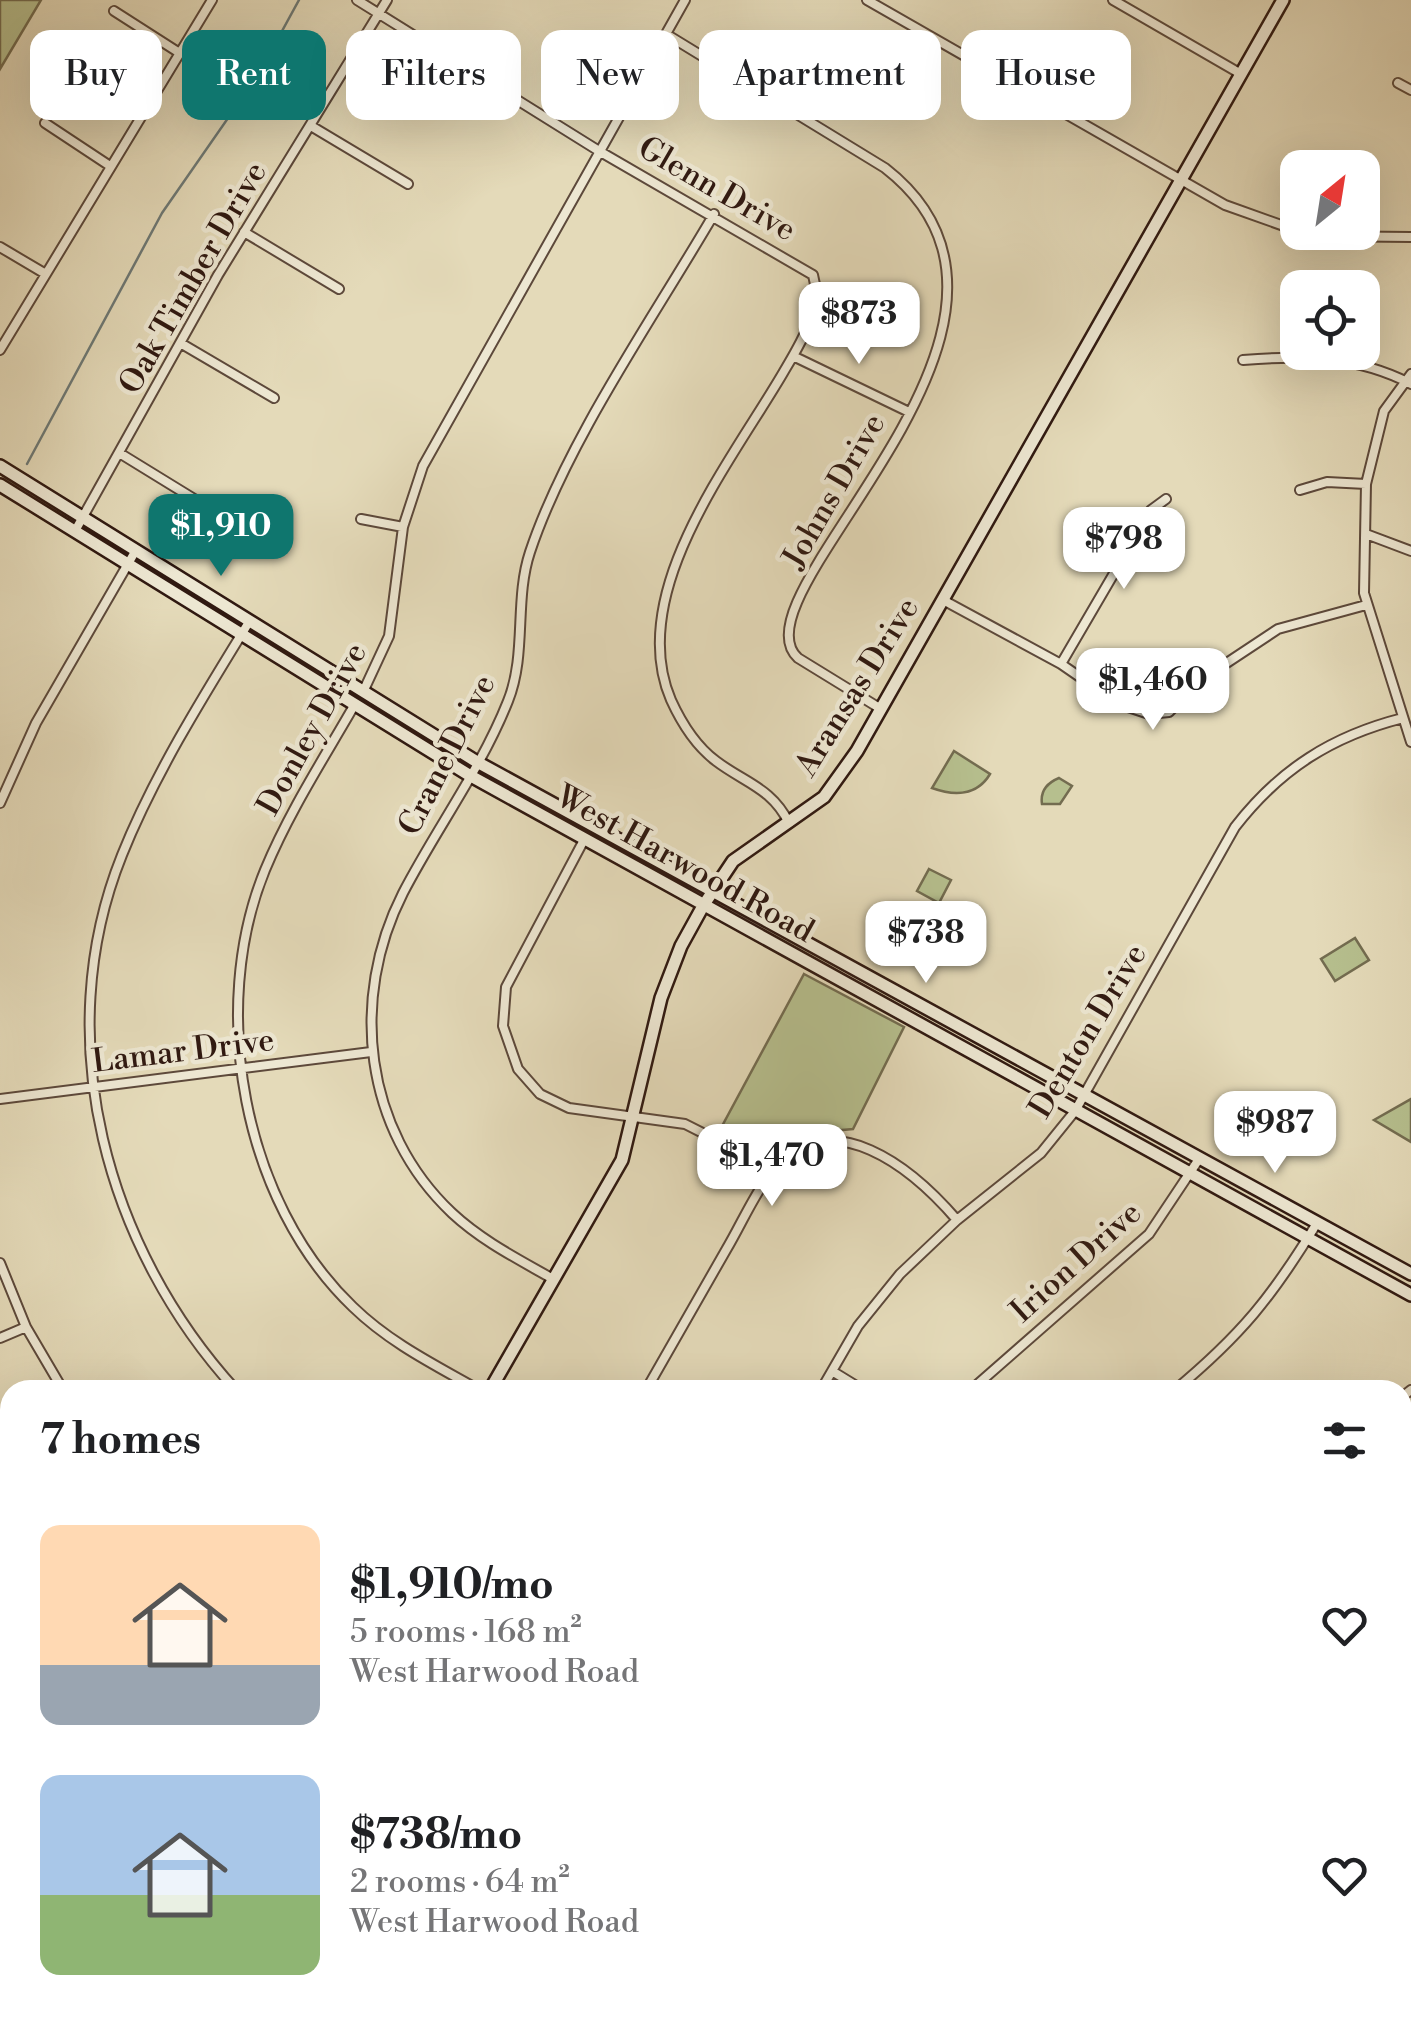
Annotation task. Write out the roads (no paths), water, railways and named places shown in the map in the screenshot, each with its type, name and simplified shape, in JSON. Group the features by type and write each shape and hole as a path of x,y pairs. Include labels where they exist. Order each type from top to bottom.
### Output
{"main road":[{"name":"Aransas Drive","path":"496,1380 622,1160 636,1116 661,998 681,946 703,906 740,854 789,823 835,783 882,709 1283,0"},
{"name":"West Harwood Road","path":"0,466 477,762 1411,1274"},
{"name":"West Harwood Road","path":"0,485 470,776 1411,1294"},
{"path":"966,1051 974,1036"}],"street":[{"path":"0,350 212,0"},
{"name":"Glenn Drive","path":"357,0 599,151 814,275 818,294 815,308 793,356 679,556 658,630 671,699 692,737 715,760 766,790 789,823"},
{"name":"Oak Timber Drive","path":"76,531 244,232 387,0"},
{"name":"Donley Drive","path":"668,30 685,0"},
{"path":"868,0 1226,205 1292,232 1312,236 1411,237"},
{"path":"1113,0 1241,74"},
{"path":"114,11 178,52"},
{"name":"Johns Drive","path":"679,42 836,136 912,190 938,235 948,283 943,342 909,412 798,602 784,637 788,649 798,658 882,709"},
{"path":"1398,83 1411,90"},
{"name":"Donley Drive","path":"462,1380 390,1338 328,1279 268,1174 244,1098 238,979 254,905 288,823 364,690 390,636 403,527 423,466 617,120"},
{"path":"45,123 110,166"},
{"path":"311,126 408,184"},
{"name":"Crane Drive","path":"553,1279 468,1227 430,1187 393,1127 371,1052 372,988 382,942 403,894 470,776 514,682 529,555 552,497 714,214"},
{"path":"244,232 339,289"},
{"path":"0,247 44,273"},
{"path":"182,344 274,398"},
{"path":"793,356 909,412"},
{"path":"1243,360 1318,357 1353,362 1410,380 1384,412 1366,484 1366,605 1411,742"},
{"path":"121,454 204,505"},
{"path":"1300,490 1327,482 1366,484"},
{"path":"1060,664 1151,510 1166,499"},
{"path":"361,520 403,527"},
{"path":"1366,534 1411,551"},
{"path":"0,804 36,723 136,550"},
{"path":"943,600 1060,664 1119,704 1149,714 1169,712 1201,680 1252,642 1319,615 1366,605"},
{"path":"228,1380 172,1310 137,1246 109,1170 93,1087 94,976 120,858 249,622"},
{"name":"Denton Drive","path":"826,1380 878,1300 957,1220 1041,1153 1076,1111 1235,826 1259,796 1289,769 1334,740 1403,718"},
{"path":"591,827 506,987 504,1026 518,1069 540,1094 569,1108 685,1124 774,1169"},
{"name":"Lamar Drive","path":"0,1099 371,1052"},
{"path":"652,1380 774,1169 812,1143 859,1144 926,1183 957,1220"},
{"name":"Irion Drive","path":"982,1380 1149,1234 1200,1159"},
{"path":"1187,1380 1242,1332 1282,1282 1317,1223"},
{"path":"0,1262 26,1327 57,1380"},
{"path":"0,1338 26,1327"},
{"path":"832,1370 848,1380"}],"waterway":[{"path":"27,464 162,213 258,75 299,0"}]}
